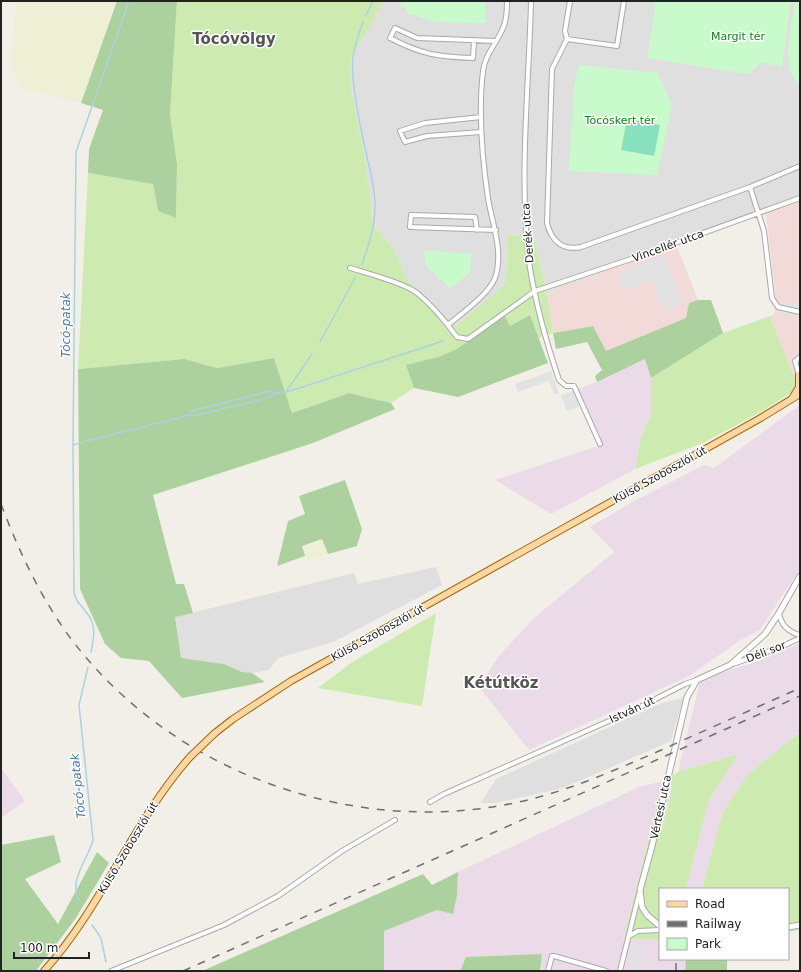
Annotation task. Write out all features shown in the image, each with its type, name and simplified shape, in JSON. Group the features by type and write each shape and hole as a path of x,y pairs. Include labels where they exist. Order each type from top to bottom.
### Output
{"main road":[{"path":"791,400 799,387 799,376"},
{"name":"Külső Szoboszlói út","path":"44,971 76,932 152,805 190,757 215,733 233,719 292,681 800,394"}],"street":[{"path":"448,326 489,289 494,279 498,239 488,199 481,132 481,117 485,61 503,27 507,1"},
{"name":"Derék utca","path":"531,1 524,185 528,249 543,329 559,380 566,386 574,386 600,444"},
{"name":"Derék utca","path":"570,1 565,31 567,39 552,69 547,223 551,235 558,243 568,248 581,247 750,187"},
{"path":"567,39 617,46 624,1"},
{"path":"474,40 473,58 458,58 444,57 414,50 390,38 395,28 417,38 474,40 495,41"},
{"path":"481,117 425,124 400,131 405,142 427,136 481,132"},
{"path":"800,166 750,187 764,231 772,298 778,307 800,312"},
{"name":"Vincellér utca","path":"350,268 385,279 416,292 457,337 468,339 535,291 634,258 800,198"},
{"path":"477,230 475,217 411,215 410,227 477,230 496,230"},
{"path":"799,376 795,361 800,357"},
{"name":"István út","path":"430,802 444,794 636,709 685,684 697,680 730,664 753,646 779,613 800,576"},
{"name":"Déli sor","path":"779,613 780,620 785,627 794,633 800,634"},
{"name":"Déli sor","path":"730,664 781,647 800,638"},
{"name":"Vértesi utca","path":"620,971 652,846 680,719 688,692 697,680"},
{"path":"111,971 224,925 278,896 342,851 395,820"},
{"path":"640,890 642,907 647,915 659,925"},
{"path":"789,927 800,925"},
{"path":"629,936 638,931 659,930"},
{"path":"548,971 552,956 606,971"}],"shaded area":[{"path":"384,1 800,1 800,202 676,244 547,293 533,234 507,235 506,283 456,326 408,281 393,248 372,223 371,203 364,155 350,82 351,56 370,27"},
{"path":"800,202 800,380 796,382 770,316 774,315 776,301 766,214"},
{"path":"676,244 698,300 689,303 686,318 606,352 592,326 553,333 547,293"},
{"path":"665,255 682,304 663,311 653,280 623,290 617,272"},
{"path":"783,301 800,305 800,314 791,317 776,312"},
{"path":"645,359 651,378 651,415 640,440 635,469 551,514 495,480 598,446 601,441 577,389 597,382"},
{"path":"551,371 559,393 554,394 549,381 518,392 515,384"},
{"path":"574,391 579,407 567,411 561,395"},
{"path":"800,405 800,568 760,630 739,641 689,676 529,750 479,687 498,657 534,618 614,552 590,527 634,501 704,465 714,468"},
{"path":"436,567 442,585 333,642 278,658 269,670 252,673 242,672 224,664 181,658 175,617 354,573 358,584"},
{"path":"800,643 800,732 797,733 722,814 702,888 686,888 709,800 738,754 678,772 700,682 727,671 764,659"},
{"path":"683,698 671,741 563,788 495,803 480,803 496,779 662,703"},
{"path":"1,768 25,801 1,818"},
{"path":"663,781 624,937 659,940 659,960 686,960 685,971 540,971 542,954 466,957 460,971 384,971 384,931 437,910 457,895 458,872 639,787"},
{"path":"670,784 673,785 664,824 661,823"},
{"path":"633,946 645,949 640,971 633,971 630,966 629,959"}],"green space":[{"path":"16,1 117,1 81,103 23,88 11,71"},
{"path":"117,1 177,1 170,114 177,164 176,218 158,211 153,184 88,173 89,149 103,110 81,103"},
{"path":"177,1 384,1 370,27 351,56 350,82 364,155 371,203 372,223 393,248 408,281 456,326 506,283 507,235 533,234 547,293 553,333 538,338 530,315 510,326 505,316 455,350 438,357 407,365 414,388 391,403 349,393 292,413 274,358 217,368 184,359 78,369 88,173 153,184 158,211 176,218 177,164 170,114"},
{"path":"402,1 486,1 485,23 436,22 408,14 405,8 400,5"},
{"name":"Margit tér","path":"656,1 791,1 782,67 762,62 748,74 647,58"},
{"path":"795,1 800,1 800,85 794,78 788,58 788,46"},
{"name":"Tócóskert tér","path":"579,65 658,73 672,105 657,175 569,171 574,87"},
{"path":"627,119 660,125 654,156 621,150"},
{"path":"424,250 471,254 470,273 450,288 426,266"},
{"path":"698,300 711,300 723,333 651,378 645,359 597,382 595,376 602,370 587,342 556,349 553,333 593,326 606,351 686,318 689,303"},
{"path":"530,315 548,363 458,397 414,388 406,365 438,357 455,350 505,316 510,326"},
{"path":"770,316 796,382 792,392 764,410 703,443 635,469 640,440 651,415 651,378 723,333"},
{"path":"274,358 292,413 349,393 391,403 395,409 313,443 153,495 176,584 184,584 193,613 175,617 181,658 224,664 242,672 252,673 265,682 182,698 149,661 121,658 105,644 80,589 78,369 184,359 217,368"},
{"path":"345,480 362,529 357,546 328,554 322,539 302,546 305,556 277,566 288,521 305,514 299,496"},
{"path":"323,539 328,554 307,561 302,546"},
{"path":"436,613 422,706 318,688 352,662"},
{"path":"800,732 800,930 789,932 789,888 702,888 722,814 748,774"},
{"path":"738,754 709,800 686,888 659,888 659,940 624,938 663,781 678,772"},
{"path":"54,835 61,862 25,879 58,924 97,852 109,863 76,918 36,971 2,971 1,845"},
{"path":"458,872 457,895 453,914 437,910 384,931 384,971 202,971 423,874 432,885"},
{"path":"542,954 540,971 460,971 466,957"},
{"path":"686,960 727,960 727,971 685,971"}],"waterway":[{"name":"Tócó-patak","path":"91,652 94,636 92,621 77,601 74,593 73,445 76,152 129,1"},
{"path":"366,15 373,1"},
{"path":"362,265 371,235 375,205 373,184 358,115 352,67 357,39 363,22"},
{"path":"320,342 355,278"},
{"path":"83,442 189,415 194,416 271,397 276,393 290,391 443,341"},
{"path":"286,392 312,354"},
{"path":"189,415 192,411 269,391 276,393"},
{"name":"Tócó-patak","path":"73,445 81,443"},
{"name":"Tócó-patak","path":"79,901 76,893 77,878 91,848 93,840 79,705 88,667"},
{"name":"Tócó-patak","path":"92,925 101,938 106,962"}],"railway":[{"path":"1,504 14,537 46,601 66,632 107,681 155,722 209,757 267,783 329,801 392,811 456,811 519,802 555,792 607,773 800,688"},
{"path":"183,971 800,696"},
{"path":"676,960 676,971"}],"district":[{"name":"Tócóvölgy","path":"234,39"},
{"name":"Kétútköz","path":"501,683"}]}
